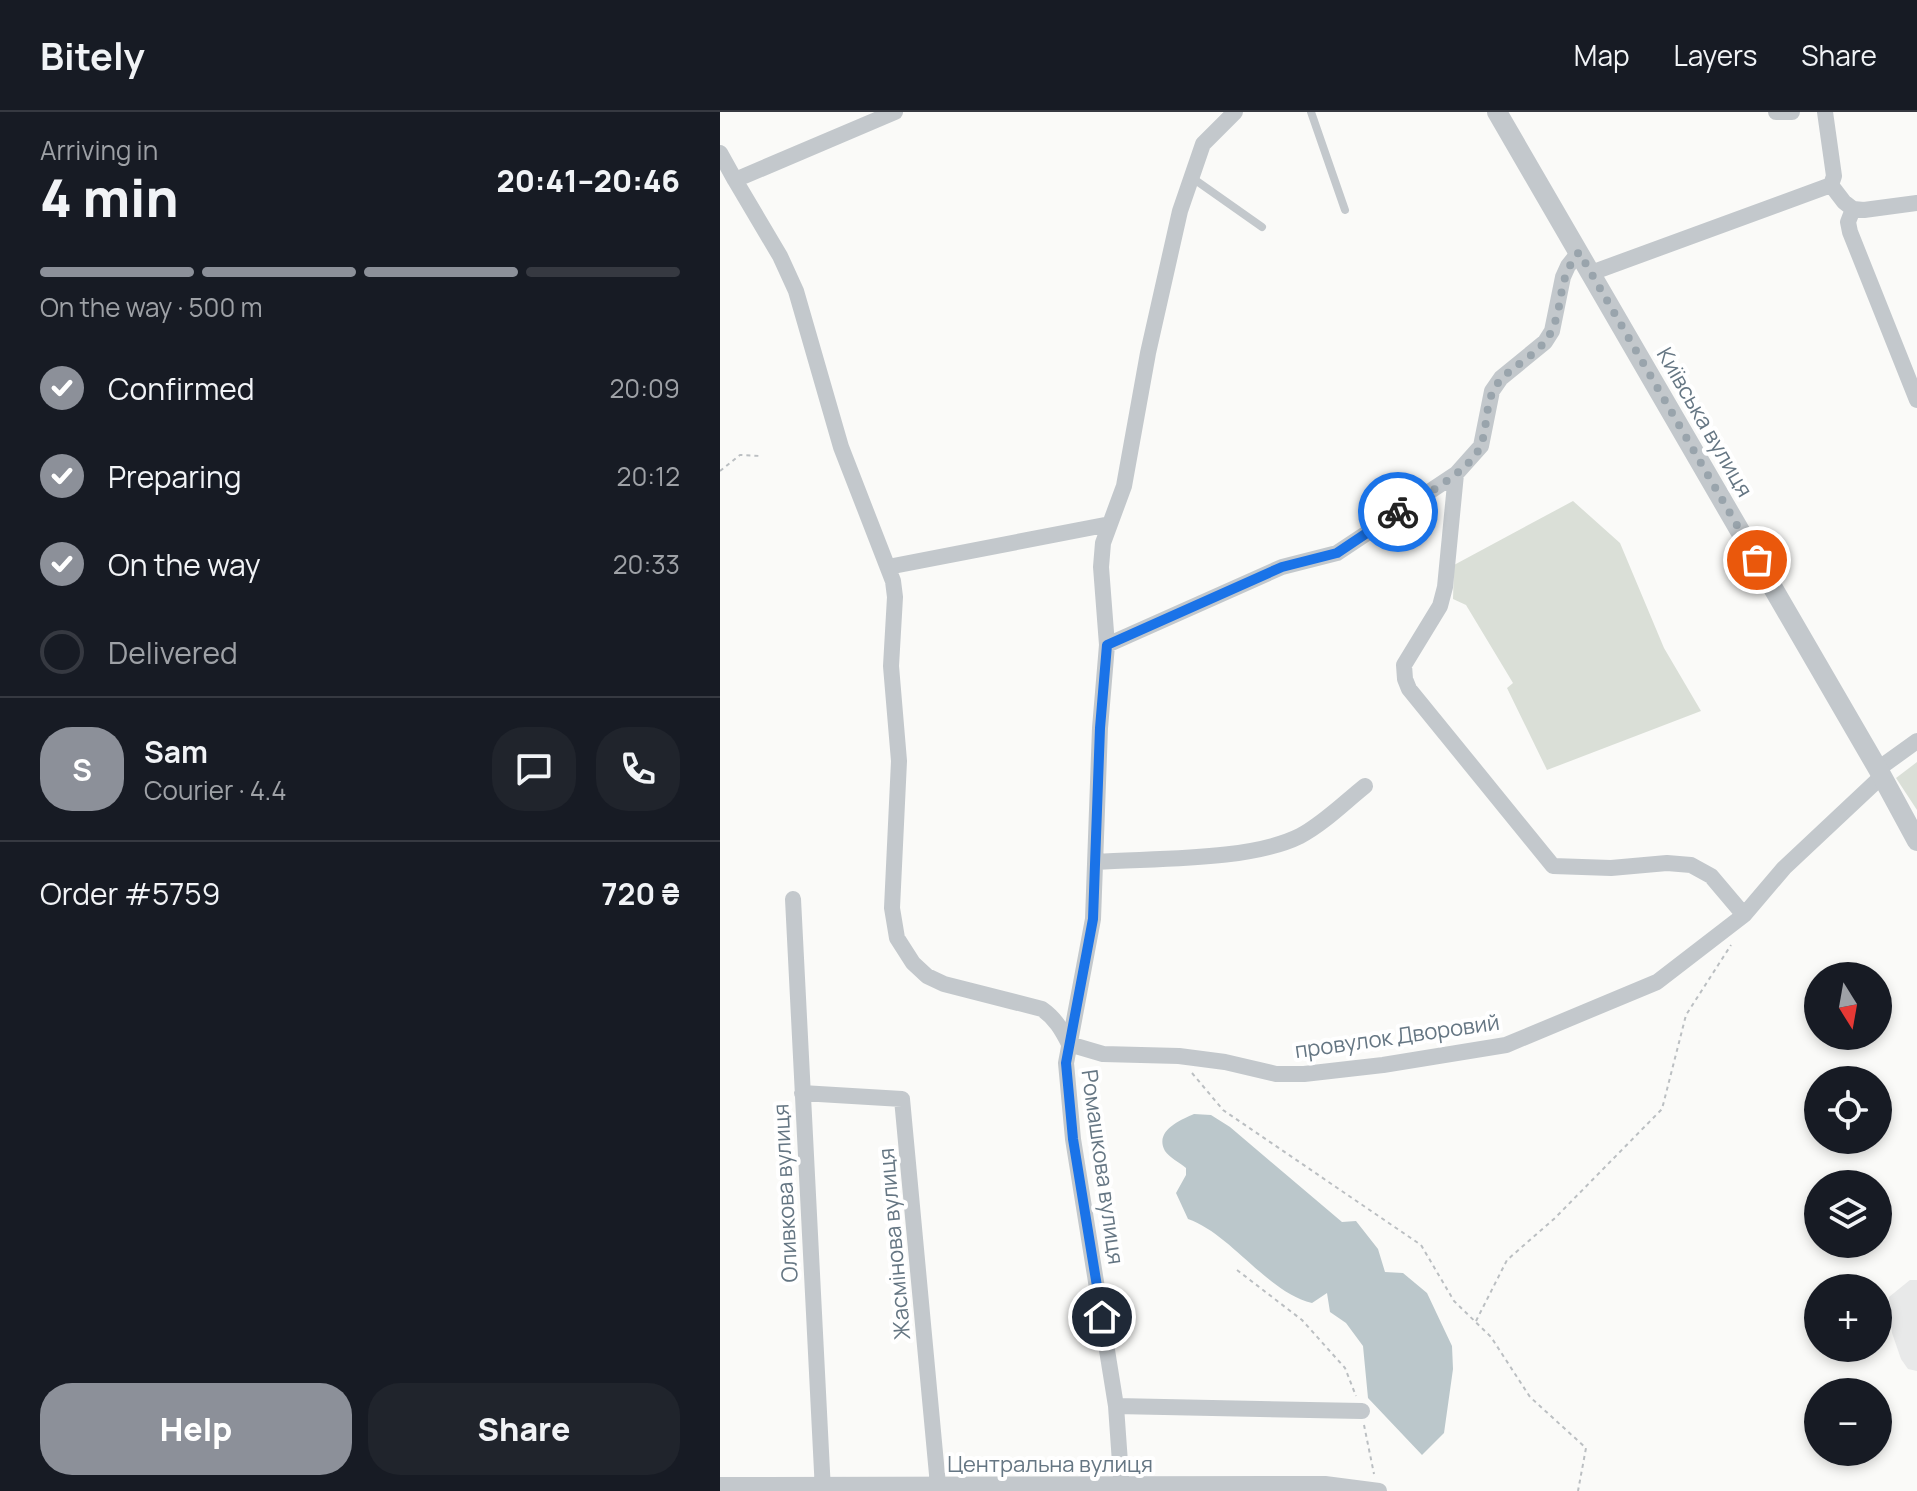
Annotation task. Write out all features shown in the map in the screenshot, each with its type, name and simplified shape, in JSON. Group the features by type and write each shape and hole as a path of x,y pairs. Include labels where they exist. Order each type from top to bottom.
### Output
{"street":[{"path":"735,180 895,112"},
{"name":"Ромашкова вулиця","path":"1122,1489 1116,1406 1073,1139 1066,1063 1093,919 1100,728 1107,645 1101,567 1103,543 1124,486 1151,339 1190,176 1203,144 1233,112"},
{"name":"Київська вулиця","path":"1497,112 1917,841"},
{"path":"1776,112 1792,112"},
{"path":"1825,112 1834,176 1831,185"},
{"path":"720,153 780,256 796,291 841,447 888,567 895,597 891,666 899,761 892,908 897,938 913,963 927,976 944,984 1042,1009 1056,1022 1069,1044"},
{"path":"1831,185 1853,209 1917,203"},
{"path":"1591,273 1831,185"},
{"path":"1853,209 1848,222 1850,232 1917,400"},
{"path":"1107,645 1282,567 1337,553 1456,474 1481,446 1492,391 1501,378 1545,342 1552,331 1563,277 1579,252"},
{"path":"1456,474 1445,587 1440,606 1404,665 1409,689 1553,866 1611,868 1667,863 1691,865 1711,876 1742,917"},
{"path":"888,567 1110,524"},
{"name":"провулок Дворовий","path":"1069,1044 1103,1054 1179,1056 1225,1062 1276,1074 1383,1065 1506,1045 1657,982 1742,917 1784,868 1880,772 1917,741"},
{"path":"1097,862 1244,853 1282,843 1303,835 1365,786"},
{"name":"Оливкова вулиця","path":"793,899 823,1488"},
{"name":"Жасмінова вулиця","path":"802,1093 902,1099 938,1485"},
{"path":"1116,1406 1362,1411"},
{"name":"Центральна вулиця","path":"720,1485 1122,1489 1325,1484 1378,1491"}],"lane":[{"path":"1311,112 1345,210"},
{"path":"1190,176 1262,227"}],"path":[{"path":"720,471 740,455 761,456"},
{"path":"1475,1322 1507,1260 1555,1218 1662,1109 1686,1015 1742,928 1742,917"},
{"path":"1179,1056 1223,1110 1421,1245 1454,1301 1491,1337 1530,1397 1586,1448 1578,1491"},
{"path":"1237,1270 1302,1320 1345,1368 1362,1411 1378,1491"}],"shaded area":[{"path":"1573,501 1620,543 1664,648 1701,711 1547,770 1507,688 1513,683 1466,605 1453,599 1454,565"},
{"path":"1917,762 1917,810 1896,778"},
{"path":"1194,1114 1211,1115 1230,1127 1342,1222 1356,1221 1378,1249 1385,1272 1403,1273 1427,1293 1452,1346 1453,1369 1444,1433 1422,1455 1368,1398 1363,1346 1346,1323 1330,1312 1327,1293 1312,1303 1296,1297 1264,1276 1204,1226 1188,1219 1176,1193 1186,1175 1186,1168 1165,1151 1163,1138 1170,1127"},
{"path":"1910,1280 1917,1280 1917,1371 1908,1369 1901,1359 1892,1333 1892,1295"}],"way so far":[{"path":"1398,512 1456,474 1481,446 1492,391 1501,378 1545,342 1552,331 1563,277 1579,252 1757,560"}],"route":[{"path":"1102,1317 1073,1139 1066,1063 1093,919 1100,728 1107,645 1282,567 1337,553 1398,512"}]}
